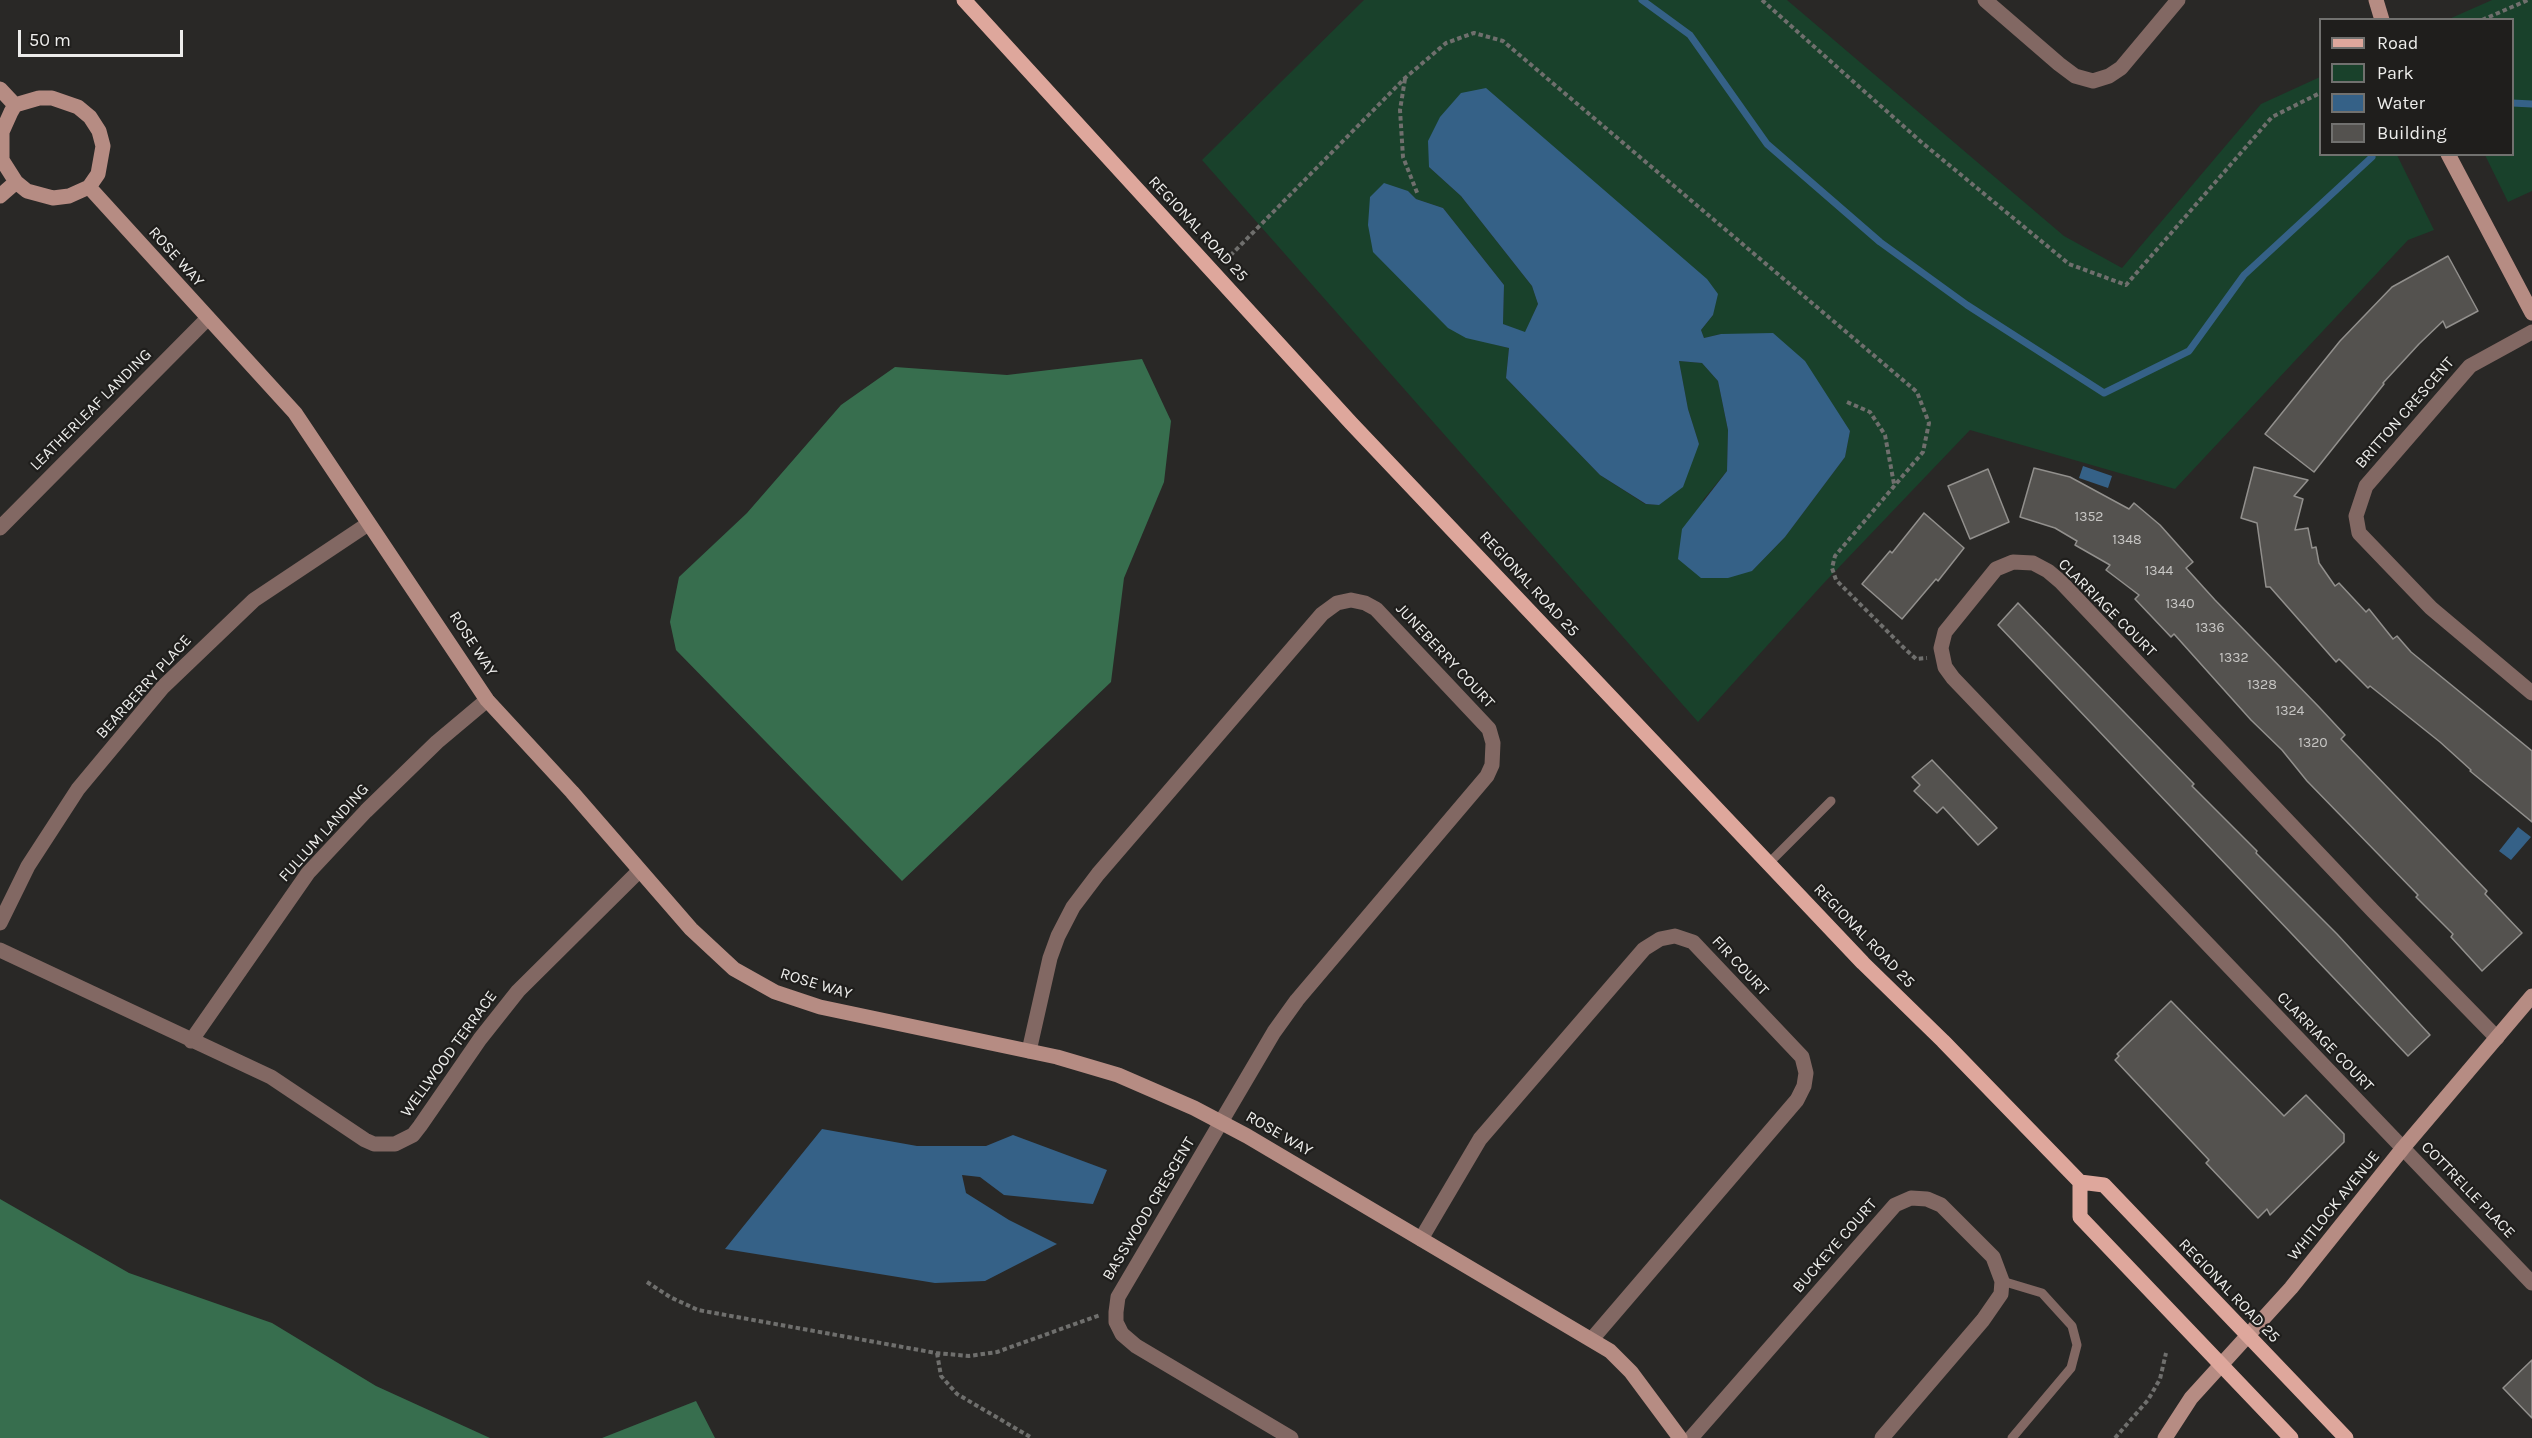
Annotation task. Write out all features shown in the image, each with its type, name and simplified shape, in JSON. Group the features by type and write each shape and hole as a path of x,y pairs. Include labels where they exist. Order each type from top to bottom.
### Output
{"main road":[{"name":"REGIONAL ROAD 25","path":"964,0 1360,431 1863,963 1943,1041 2080,1182 2104,1185 2346,1438"},
{"path":"2080,1182 2080,1217 2290,1438"}],"street":[{"path":"1985,0 2075,76 2093,81 2109,76 2121,68 2178,0"},
{"path":"2376,0 2381,18"},
{"path":"0,89 15,105"},
{"path":"39,98 52,98 78,107 90,117 99,131 104,146 98,174 89,187 69,196 53,198 27,190 16,182 2,160 1,143 6,120 15,105 39,98"},
{"path":"2449,156 2532,313"},
{"path":"0,196 16,182"},
{"name":"ROSE WAY","path":"89,187 295,413 368,524 417,592 487,700 572,792 639,871 734,969 775,992 820,1007 1029,1050 1118,1075 1222,1122 1610,1351 1631,1372 1680,1438"},
{"name":"LEATHERLEAF LANDING","path":"0,528 208,318"},
{"name":"BRITTON CRESCENT","path":"2532,332 2470,366 2366,486 2359,501 2356,516 2359,533 2431,608 2532,693"},
{"name":"BEARBERRY PLACE","path":"0,923 28,867 78,789 163,687 254,600 368,524"},
{"name":"CLARRIAGE COURT","path":"2403,1148 1945,667 1941,648 1945,632 1996,569 2013,562 2033,563 2048,571 2497,1038"},
{"name":"JUNEBERRY COURT","path":"1029,1050 1050,958 1073,907 1098,874 1322,614 1337,603 1351,600 1365,603 1377,609 1489,729 1493,743 1492,765 1487,776 1297,1000 1274,1032 1222,1122"},
{"name":"FULLUM LANDING","path":"191,1041 308,873 366,811 437,742 487,700"},
{"name":"WELLWOOD TERRACE","path":"0,950 271,1077 365,1140 384,1145 404,1141 420,1126 480,1039 518,991 639,871"},
{"name":"FIR COURT","path":"1421,1239 1480,1139 1644,949 1660,939 1675,936 1693,942 1802,1057 1806,1072 1804,1086 1797,1100 1592,1339"},
{"name":"WHITLOCK AVENUE","path":"2165,1438 2191,1398 2310,1266 2403,1148 2532,996"},
{"name":"BASSWOOD CRESCENT","path":"1116,1312 1118,1297 1222,1122"},
{"name":"COTTRELLE PLACE","path":"2403,1148 2532,1283"},
{"name":"BUCKEYE COURT","path":"1691,1438 1895,1205 1911,1198 1927,1199 1941,1205 1993,1257 2002,1281"},
{"path":"1882,1438 1995,1306 2001,1294 2002,1281"},
{"path":"1116,1312 1116,1322 1122,1334 1136,1347 1292,1438"}],"lane":[{"path":"1769,863 1831,801"},
{"path":"2002,1281 2042,1293 2072,1326 2077,1345 2071,1368 2012,1438"}],"path":[{"path":"1762,0 1920,141 2069,264 2126,285 2271,117 2319,93"},
{"path":"2487,18 2529,0"},
{"path":"1214,273 1405,78 1446,43 1474,33 1503,41 1917,392 1929,423 1923,452 1835,556 1832,568 1836,580 1916,659 1942,657"},
{"path":"1405,78 1400,110 1403,157 1418,195"},
{"path":"1847,402 1870,412 1885,435 1894,484"},
{"path":"647,1282 670,1297 698,1310 936,1353 969,1356 997,1352 1090,1317 1116,1312"},
{"path":"936,1353 941,1376 957,1394 1032,1438"},
{"path":"2115,1438 2148,1400 2160,1379 2166,1353"}],"green space":[{"path":"1364,0 1787,0 2064,236 2122,268 2261,104 2319,77 2319,156 2397,156 2434,230 2408,240 2175,489 1970,430 1823,584 1698,722 1202,160","holes":["1429,167 1713,315 1701,330 1704,338 1721,334 1829,400 1850,431 1845,457 1785,537 1752,571 1703,500 1727,471 1728,430 1718,381 1702,363 1679,361 1688,409 1699,444 1659,505 1645,504 1600,475 1506,378 1509,348 1493,344 1408,191 1416,199 1443,208 1504,285 1503,324 1525,333 1538,304 1532,286 1461,196"]},
{"path":"2492,0 2532,0 2532,191 2508,202 2485,156 2514,156 2514,18 2451,18"},
{"path":"1142,359 1171,421 1164,482 1124,578 1111,682 902,881 676,650 670,622 679,577 747,513 841,405 895,367 1007,375"},
{"path":"0,1199 129,1273 272,1323 376,1386 490,1438 0,1438"},
{"path":"696,1401 715,1438 602,1438"}],"water":[{"path":"1486,88 1707,279 1718,294 1713,315 1701,330 1704,338 1721,334 1773,333 1805,361 1850,431 1845,457 1785,537 1752,571 1728,578 1701,578 1678,559 1682,529 1727,471 1728,430 1718,381 1702,363 1679,361 1688,409 1699,444 1683,487 1659,505 1646,504 1600,475 1506,378 1509,348 1466,338 1448,328 1373,252 1368,225 1370,197 1384,183 1408,191 1416,199 1443,208 1504,285 1503,324 1525,332 1538,304 1532,286 1461,196 1429,167 1428,141 1440,117 1461,93"},
{"path":"2083,466 2112,476 2108,488 2079,478"},
{"path":"2518,827 2531,837 2511,860 2499,851"},
{"path":"822,1129 917,1146 986,1146 1013,1135 1107,1170 1093,1204 1004,1195 980,1177 962,1175 966,1193 1009,1220 1057,1244 985,1281 935,1283 725,1249"}],"building":[{"path":"2448,256 2478,311 2446,328 2443,321 2419,344 2383,383 2314,472 2265,434 2340,341 2392,287"},
{"path":"2254,467 2308,480 2294,496 2303,499 2295,530 2308,528 2312,548 2316,547 2319,563 2335,586 2339,583 2366,612 2369,609 2393,639 2397,636 2411,652 2532,751 2532,822 2470,771 2440,742 2370,686 2368,688 2339,659 2336,662 2270,587 2266,587 2257,523 2241,518"},
{"path":"2034,468 2070,477 2129,509 2134,503 2160,525 2193,562 2186,568 2345,735 2341,739 2487,891 2485,894 2522,933 2482,971 2451,937 2453,934 2416,897 2418,895 2307,781 2282,750 2251,720 2174,634 2171,637 2135,599 2139,595 2106,570 2110,565 2075,545 2077,541 2055,528 2020,517"},
{"path":"1988,469 2009,522 1970,539 1948,486"},
{"path":"1924,513 1964,548 1938,581 1936,579 1902,619 1862,584 1890,551 1892,553"},
{"path":"2018,603 2194,784 2192,786 2337,934 2430,1035 2408,1056 1998,625"},
{"path":"1932,760 1997,828 1978,845 1943,807 1937,813 1914,791 1920,785 1912,777"},
{"path":"2171,1001 2284,1116 2306,1095 2344,1134 2344,1142 2270,1215 2267,1209 2258,1218 2206,1163 2209,1160 2115,1060 2119,1056 2117,1054"},
{"path":"2532,1360 2532,1418 2503,1388"}],"waterway":[{"path":"1642,0 1690,35 1767,144 1880,242 1967,305 2104,393 2189,351 2244,275 2372,157"},
{"path":"2514,103 2532,104"}]}
